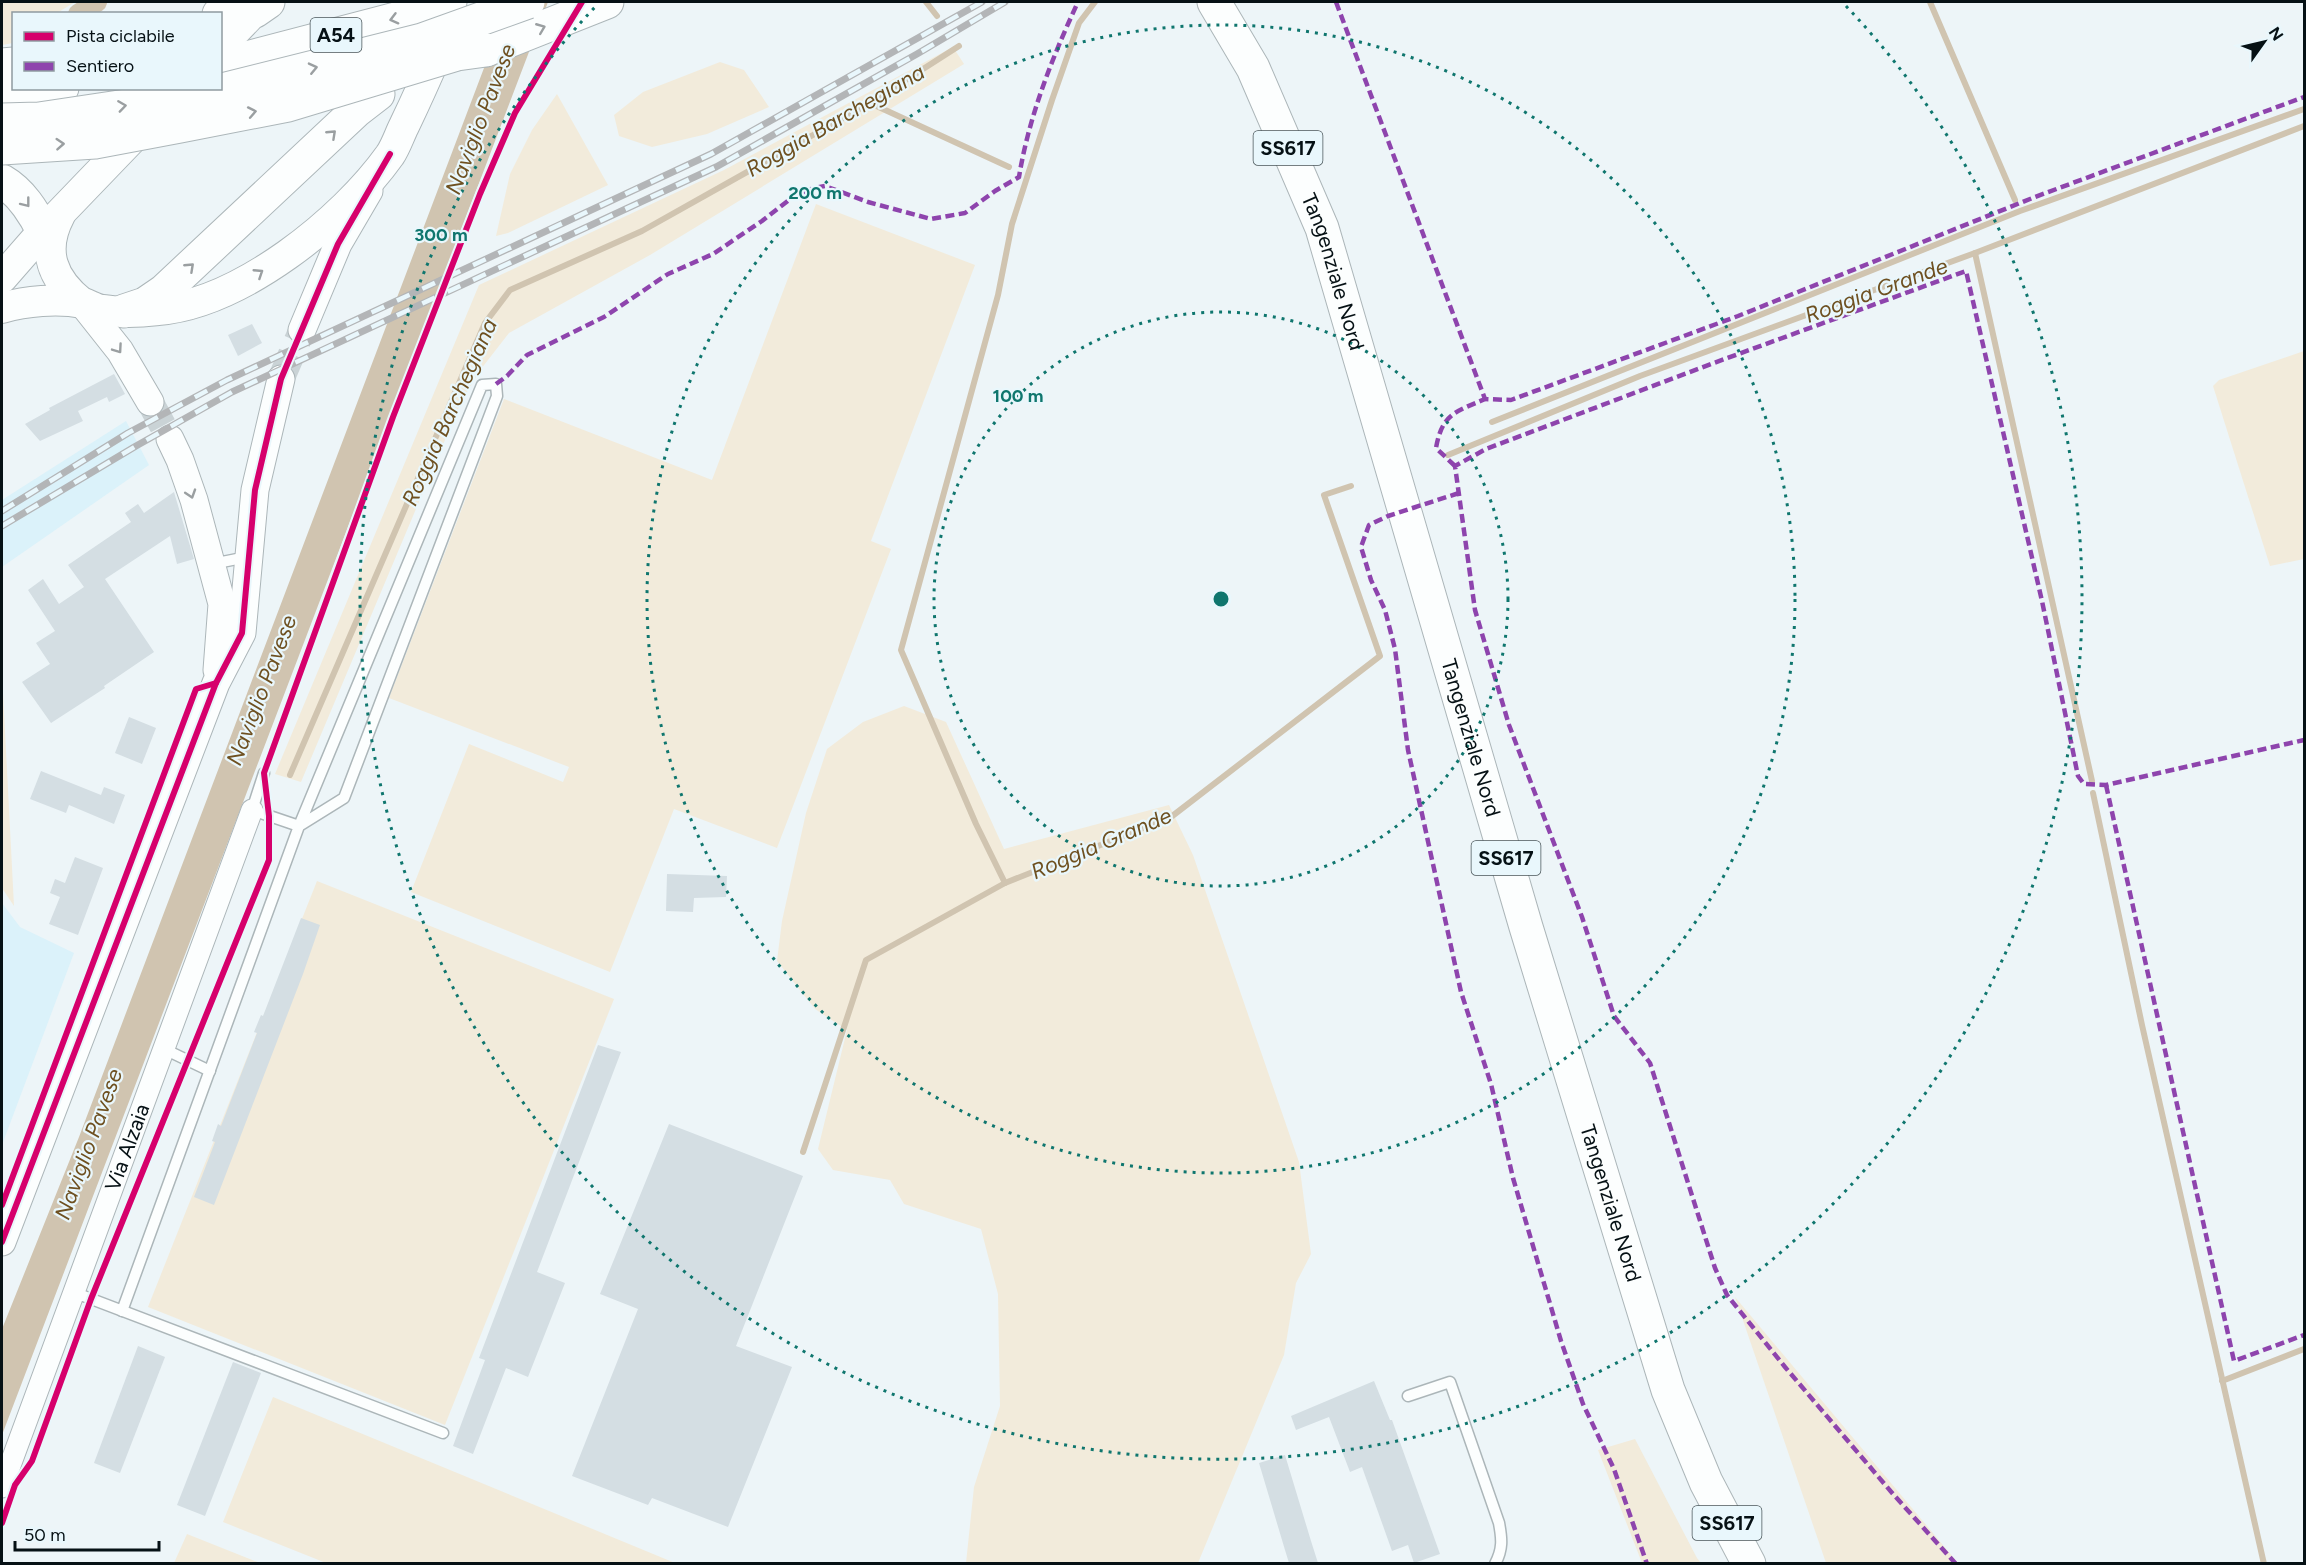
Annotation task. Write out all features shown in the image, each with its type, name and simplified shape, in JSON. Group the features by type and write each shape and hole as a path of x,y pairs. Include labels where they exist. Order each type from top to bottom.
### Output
{"highway":[{"name":"A54","path":"222,64 411,15 450,2"},
{"name":"A54","path":"2,120 39,118 206,94 422,40 528,2"},
{"path":"124,310 144,304 164,291 356,111 378,94 607,2"},
{"path":"1210,2 1247,57"},
{"name":"SS617","path":"1214,2 1247,57"},
{"path":"1219,2 1247,57"},
{"path":"222,13 256,4"},
{"path":"2,148 95,142 288,105 457,54 486,50"},
{"name":"Tangenziale Nord","path":"1247,57 1322,228 1526,927 1668,1390 1706,1482 1749,1563"},
{"path":"2,95 45,90"},
{"path":"2,181 13,188 52,230"}],"main road":[{"path":"2,308 22,303 51,301 82,303 103,310 157,310 184,307 214,296 251,278 304,244 348,204 390,154 460,2"},
{"path":"222,45 256,4"},
{"path":"2,278 52,230 178,90"},
{"path":"52,230 54,271 65,289 82,303"}],"street":[{"path":"302,330 338,244 390,154"},
{"path":"82,303 120,351 150,402"},
{"path":"2,1242 216,683 242,633 255,490 281,379"},
{"path":"170,440 180,460 194,500 222,604 216,683"},
{"name":"Via Alzaia","path":"2,1487 252,810"}],"lane":[{"path":"122,1311 299,826 482,384 496,384 497,396 344,798 299,826"},
{"path":"211,564 250,556"},
{"path":"264,772 252,810 299,826"},
{"path":"164,1049 210,1071"},
{"path":"73,1292 443,1433"},
{"path":"1408,1396 1450,1382 1499,1523 1502,1540 1501,1553 1495,1563"}],"shaded area":[{"path":"2,2 75,2 59,12 12,12 12,43 2,45"},
{"path":"953,47 964,64 650,255 509,333 481,369 461,402 301,782 275,774 479,285 724,170"},
{"path":"720,62 744,70 769,107 707,134 652,147 619,136 614,115 643,92"},
{"path":"557,94 608,185 508,233 496,236 510,174 532,130"},
{"path":"816,204 975,265 871,541 891,549 777,848 674,809 610,972 411,892 469,744 563,782 569,767 389,698 504,399 712,480"},
{"path":"2304,351 2304,559 2270,566 2213,386 2219,380"},
{"path":"126,421 149,465 2,567 2,500"},
{"path":"2,673 14,906 2,888"},
{"path":"904,706 946,722 1004,849 1169,805 1193,855 1299,1162 1311,1254 1296,1283 1284,1355 1198,1563 966,1563 974,1487 1000,1406 998,1294 981,1229 904,1204 890,1180 833,1170 818,1149 847,1030 815,1009 777,961 782,921 806,813 827,749 863,722"},
{"path":"317,881 614,999 445,1425 148,1307"},
{"path":"2,903 20,927 74,953 2,1145"},
{"path":"1735,1297 1958,1563 1826,1563"},
{"path":"273,1397 675,1563 326,1563 223,1522"},
{"path":"1635,1439 1701,1563 1642,1563 1598,1450"},
{"path":"187,1534 260,1563 174,1563"}],"water":[{"name":"Naviglio Pavese","path":"509,2 548,2 2,1435 2,1329 79,1137"}],"building":[{"path":"252,324 262,343 238,356 228,335"},
{"path":"114,374 125,394 109,402 107,397 78,411 83,421 40,441 25,424 50,410 49,408"},
{"path":"174,492 194,559 177,564 170,536 105,579 154,652 104,686 105,688 51,723 22,682 50,664 36,643 55,631 28,590 43,579 59,604 84,587 68,565 131,522 125,513 138,504 144,513"},
{"path":"129,717 156,728 142,764 115,753"},
{"path":"41,771 101,795 104,787 125,795 114,824 69,805 66,813 30,799"},
{"path":"75,857 103,868 78,935 49,924 60,897 50,893 55,879 65,883"},
{"path":"667,874 727,876 726,897 694,898 693,912 666,911"},
{"path":"301,918 320,925 214,1205 194,1197 215,1142 212,1141 218,1124 221,1126 257,1033 254,1032 261,1015 263,1016"},
{"path":"598,1045 621,1052 537,1272 565,1283 528,1377 506,1368 473,1454 453,1446 485,1360 479,1358"},
{"path":"669,1124 803,1176 736,1346 792,1367 728,1527 652,1498 648,1505 572,1476 638,1309 600,1294"},
{"path":"138,1346 165,1357 120,1473 94,1463"},
{"path":"233,1362 261,1373 205,1516 177,1505"},
{"path":"1374,1381 1390,1420 1392,1420 1440,1554 1414,1563 1408,1545 1392,1551 1362,1467 1350,1472 1329,1417 1296,1430 1291,1416"},
{"path":"1285,1455 1318,1563 1289,1563 1285,1550 1259,1463"}],"waterway":[{"path":"81,12 97,2"},
{"name":"Roggia Barchegiana","path":"926,2 937,16"},
{"path":"1005,883 976,824 901,650 998,295 1012,224 1079,23 1095,2"},
{"path":"1930,2 2015,200"},
{"name":"Roggia Barchegiana","path":"290,775 485,323 510,290 642,231 870,103 959,46"},
{"path":"870,103 1009,167"},
{"path":"1492,422 2020,211 2304,109"},
{"name":"Roggia Grande","path":"1448,455 1640,376 1975,253 2304,126"},
{"path":"1975,253 2092,781"},
{"name":"Roggia Grande","path":"803,1152 866,960 1005,883 1171,817 1380,656 1324,495 1351,486"},
{"path":"2093,793 2142,1025 2264,1564"},
{"path":"2222,1381 2304,1349"}],"tunnel":[{"path":"281,379 302,330"},
{"path":"150,402 170,439"}],"railway":[{"path":"2,511 128,433 227,380 711,154 982,2"},
{"path":"2,526 232,392 716,167 1005,2"}],"marked path":[{"path":"496,384 527,355 604,317 668,274 713,254 794,196 814,188 825,186 868,202 931,219 965,213 1019,177 1035,110 1059,44 1078,2"},
{"path":"1336,2 1485,399 1511,400 1738,316 2035,197 2304,97"},
{"path":"1956,1564 1893,1494 1727,1295 1715,1268 1650,1063 1614,1016 1582,917 1509,725 1475,610 1455,466 1486,449 1966,271 2042,601 2078,776 2084,784 2106,785 2304,740"},
{"path":"1455,466 1436,448 1442,428 1446,421 1458,411 1485,399"},
{"path":"1459,493 1388,516 1369,525 1361,547 1371,580 1385,610 1395,649 1408,750 1461,992 1491,1084 1513,1178 1561,1341 1583,1404 1614,1469 1647,1564"},
{"path":"2106,785 2234,1361 2304,1335"}],"cycle path":[{"path":"2,1523 15,1485 32,1461 91,1299 269,860 269,816 264,773 393,417 480,194 515,113 582,2"},
{"path":"2,1242 216,683 242,633 255,490 281,379 338,244 390,154"},
{"path":"2,1205 196,689 216,683"}]}
